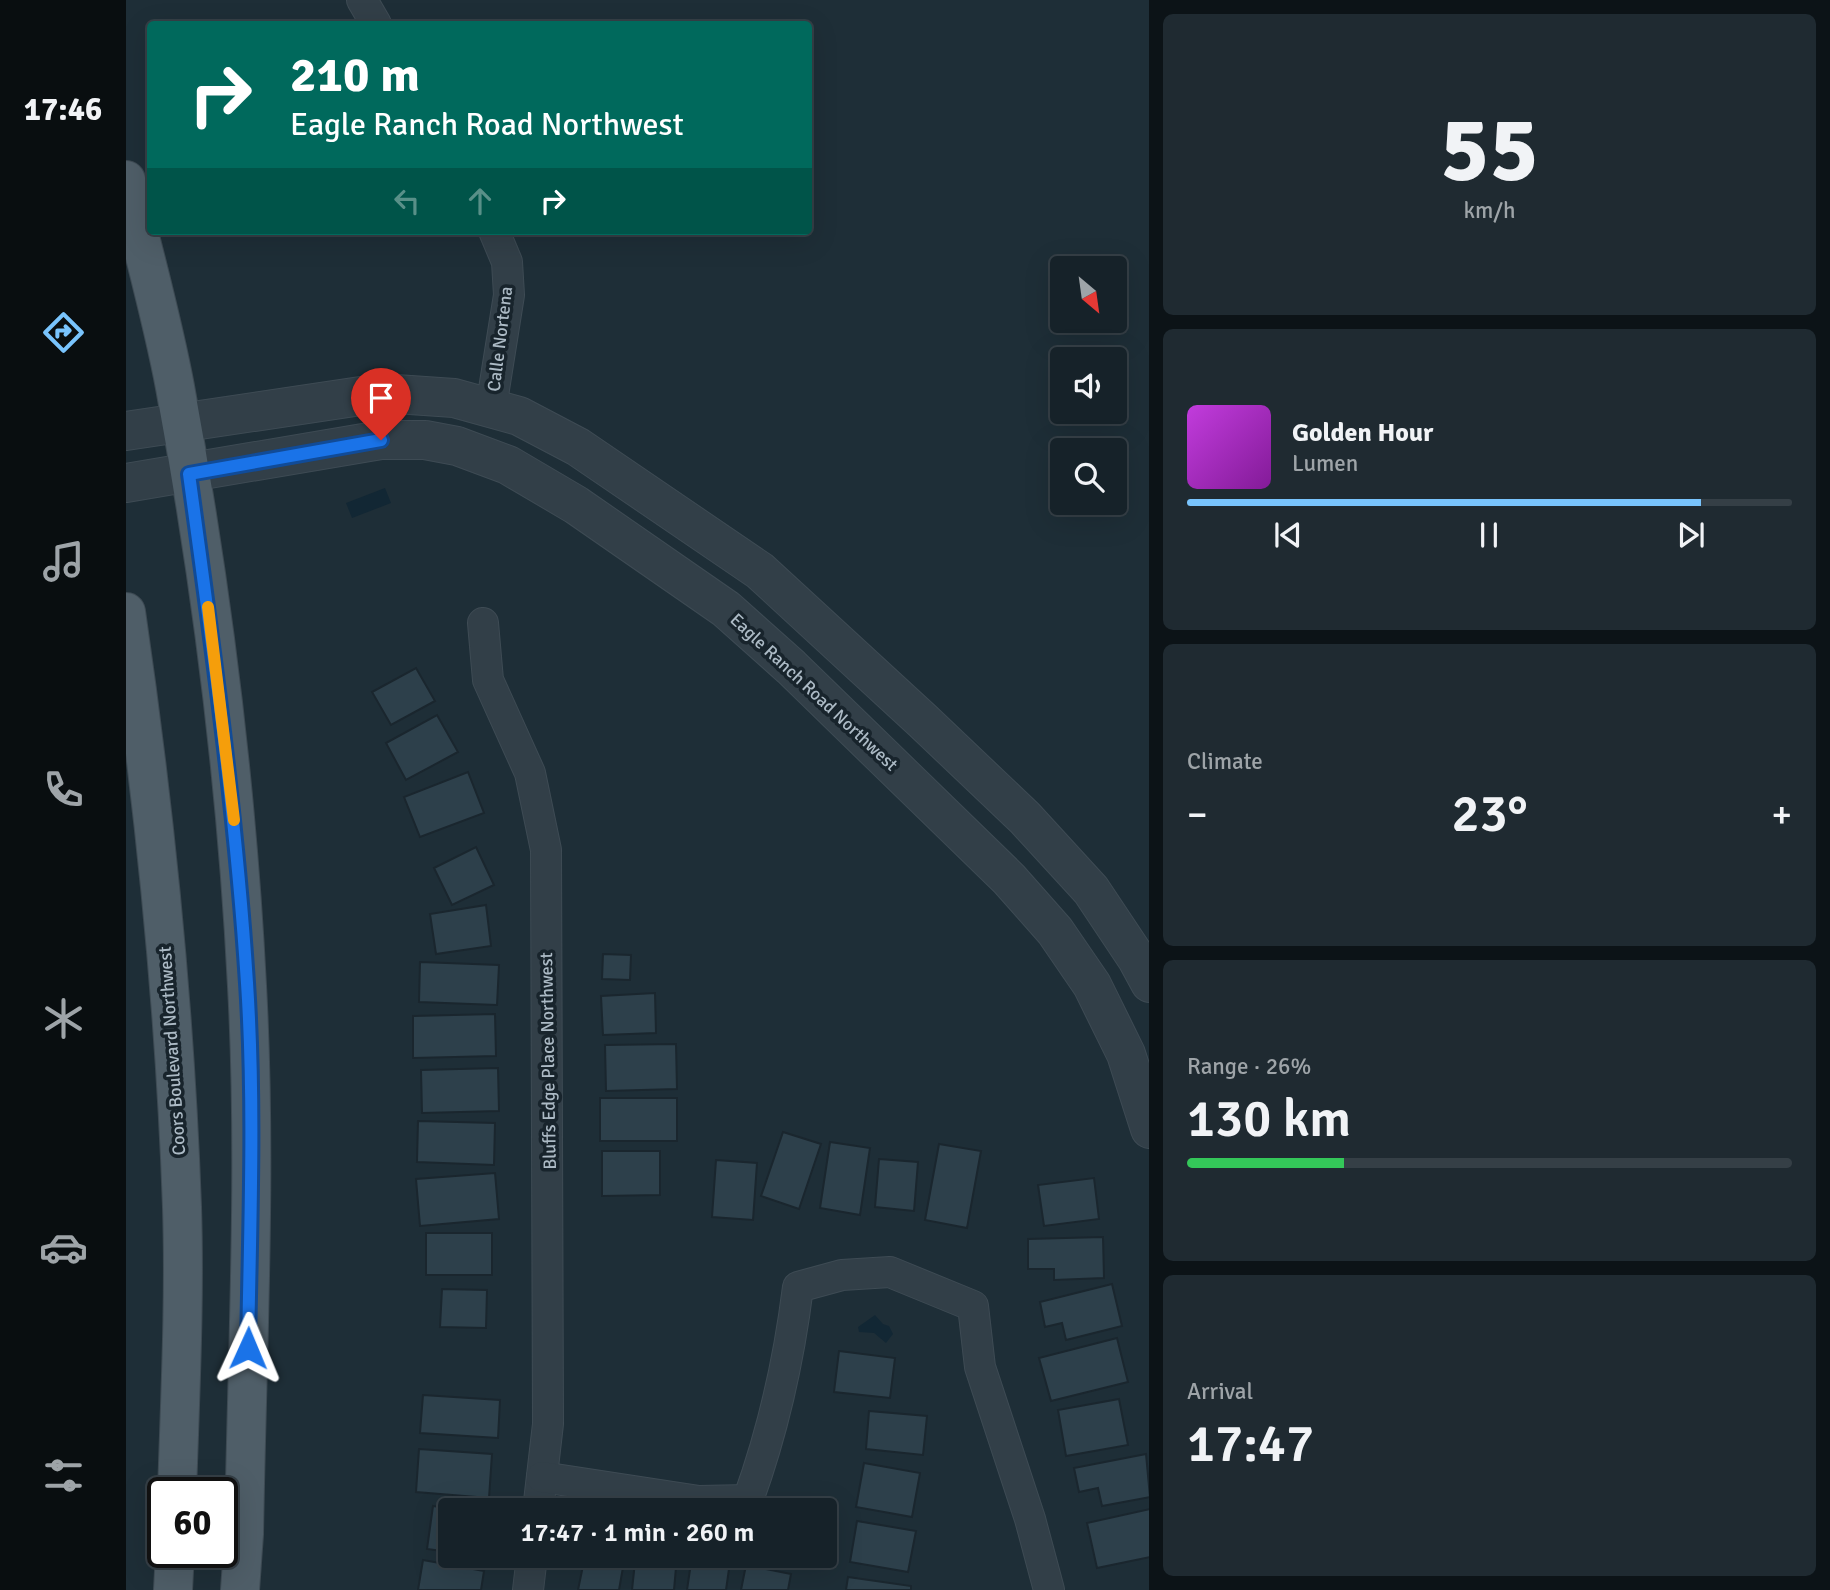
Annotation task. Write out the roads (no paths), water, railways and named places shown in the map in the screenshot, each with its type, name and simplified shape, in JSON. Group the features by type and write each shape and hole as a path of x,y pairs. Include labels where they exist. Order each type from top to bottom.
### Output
{"main road":[{"path":"126,180 181,424 189,474 218,680 247,985 251,1148 244,1534 240,1590"},
{"name":"Coors Boulevard Northwest","path":"126,612 149,772 170,1007 182,1209 177,1477"},
{"path":"173,1590 174,1568"}],"street":[{"path":"362,0 374,21"},
{"name":"Calle Nortena","path":"491,408 509,295 507,262 496,235"},
{"path":"126,431 381,393 454,398 519,415 578,446 760,570 1025,818 1091,890 1137,959 1149,983"},
{"name":"Eagle Ranch Road Northwest","path":"126,483 381,440 425,440 457,446 508,465 576,505 726,609 792,667 1009,879 1055,932 1092,985 1126,1054 1149,1129"},
{"name":"Bluffs Edge Place Northwest","path":"482,622 488,680 530,773 545,850 548,1410 539,1498"},
{"path":"542,1477 699,1501 748,1500 769,1443 792,1334 798,1287 842,1275 890,1272 972,1306 980,1367 1030,1519 1049,1590"},
{"path":"528,1590 531,1568"}],"water":[{"path":"385,488 391,503 352,518 346,503"},
{"path":"875,1315 883,1324 889,1326 893,1334 886,1343 874,1333 859,1332 858,1327"}]}
